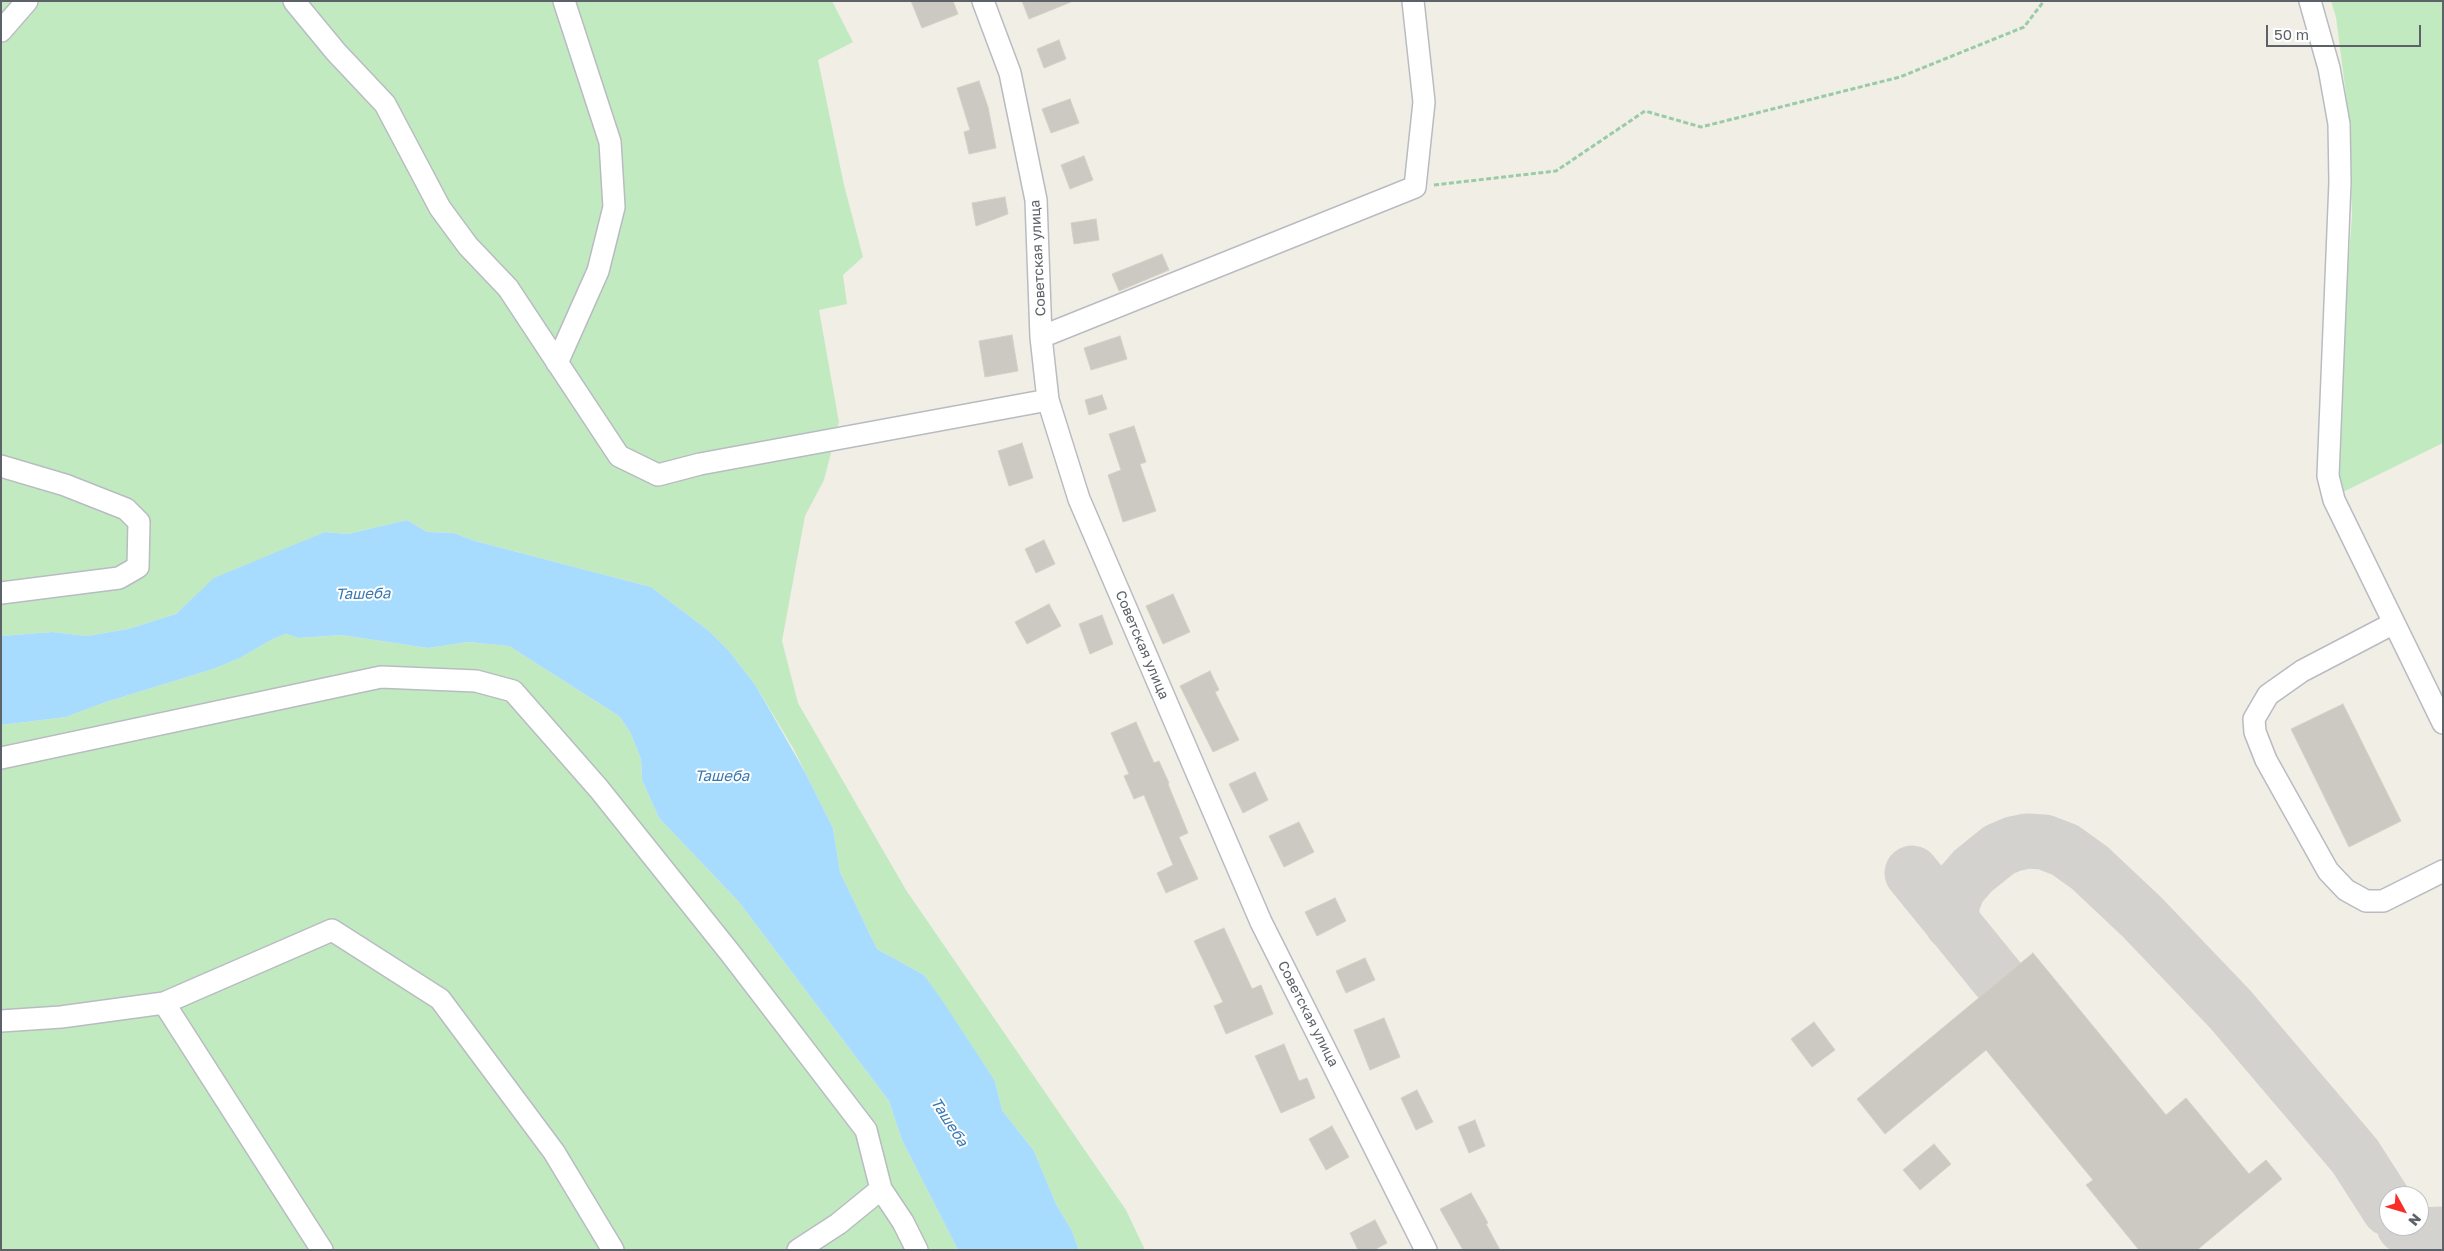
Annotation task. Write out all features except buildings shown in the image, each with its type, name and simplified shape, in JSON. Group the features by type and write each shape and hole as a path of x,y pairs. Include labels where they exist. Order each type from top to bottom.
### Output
{"street":[{"path":"1,31 27,1"},
{"path":"294,1 336,52 385,104 440,208 468,246 508,288 619,456 658,475 710,462 1048,400"},
{"path":"557,363 598,271 614,207 610,142 564,1"},
{"name":"Советская улица","path":"983,1 1010,73 1036,200 1041,337 1048,400 1078,499 1261,922 1426,1250"},
{"path":"1041,337 1415,187 1424,102 1413,1"},
{"path":"2310,1 2329,68 2339,124 2340,182 2328,476 2334,500 2443,723"},
{"path":"1,466 65,485 126,509 139,522 138,568 119,578 1,593"},
{"path":"2394,624 2302,671 2268,695 2254,718 2255,732 2266,760 2328,871 2346,890 2366,901 2383,901 2443,871"},
{"path":"1,758 381,677 476,681 513,691 599,789 731,954 866,1130 881,1189 903,1222 916,1250"},
{"path":"1,1021 61,1017 164,1003 332,930 440,999 554,1152 613,1250"},
{"path":"164,1003 322,1250"},
{"path":"798,1250 838,1224 881,1189"}],"path":[{"path":"1415,187 1556,171 1645,111 1701,127 1900,77 2024,27 2044,1"}],"green space":[{"path":"1,1 832,1 853,42 818,60 844,185 863,257 843,275 847,304 819,310 839,422 824,480 805,516 782,641 798,703 906,890 1126,1210 1145,1250 1079,1250 1071,1229 1056,1204 1034,1151 1002,1110 995,1081 924,975 877,949 840,872 833,828 793,748 756,686 729,651 709,631 651,587 475,541 454,533 427,532 407,520 348,534 325,532 285,550 192,600 176,614 128,629 86,636 52,632 1,636"},
{"path":"2331,1 2443,1 2443,443 2343,492 2337,466 2337,404 2352,216 2349,118 2336,17"},
{"path":"286,634 299,638 341,635 428,648 468,642 509,646 619,716 630,732 641,759 642,780 659,818 739,902 889,1101 902,1140 958,1250 1,1250 1,725 66,717 106,702 213,669 240,658 273,639"}],"water":[{"name":"Ташеба","path":"407,520 427,532 454,533 475,541 651,587 709,631 729,651 756,686 806,774 833,828 840,872 877,949 924,975 942,1000 995,1081 1002,1110 1034,1151 1056,1204 1071,1229 1079,1250 958,1250 902,1140 889,1101 739,902 659,818 642,780 641,759 630,732 619,716 509,646 468,642 428,648 341,635 299,638 286,634 273,639 240,658 213,669 106,702 66,717 1,725 1,636 52,632 86,636 128,629 176,614 214,578 325,532 348,534"}],"taxiway":[{"path":"1952,923 1952,904 1959,887 1973,871 1999,850 2027,841 2044,842 2065,850 2090,868 2142,917 2230,1009 2355,1156 2379,1193"},
{"path":"1912,873 2000,981"},
{"path":"2429,1235 2443,1234"}]}
